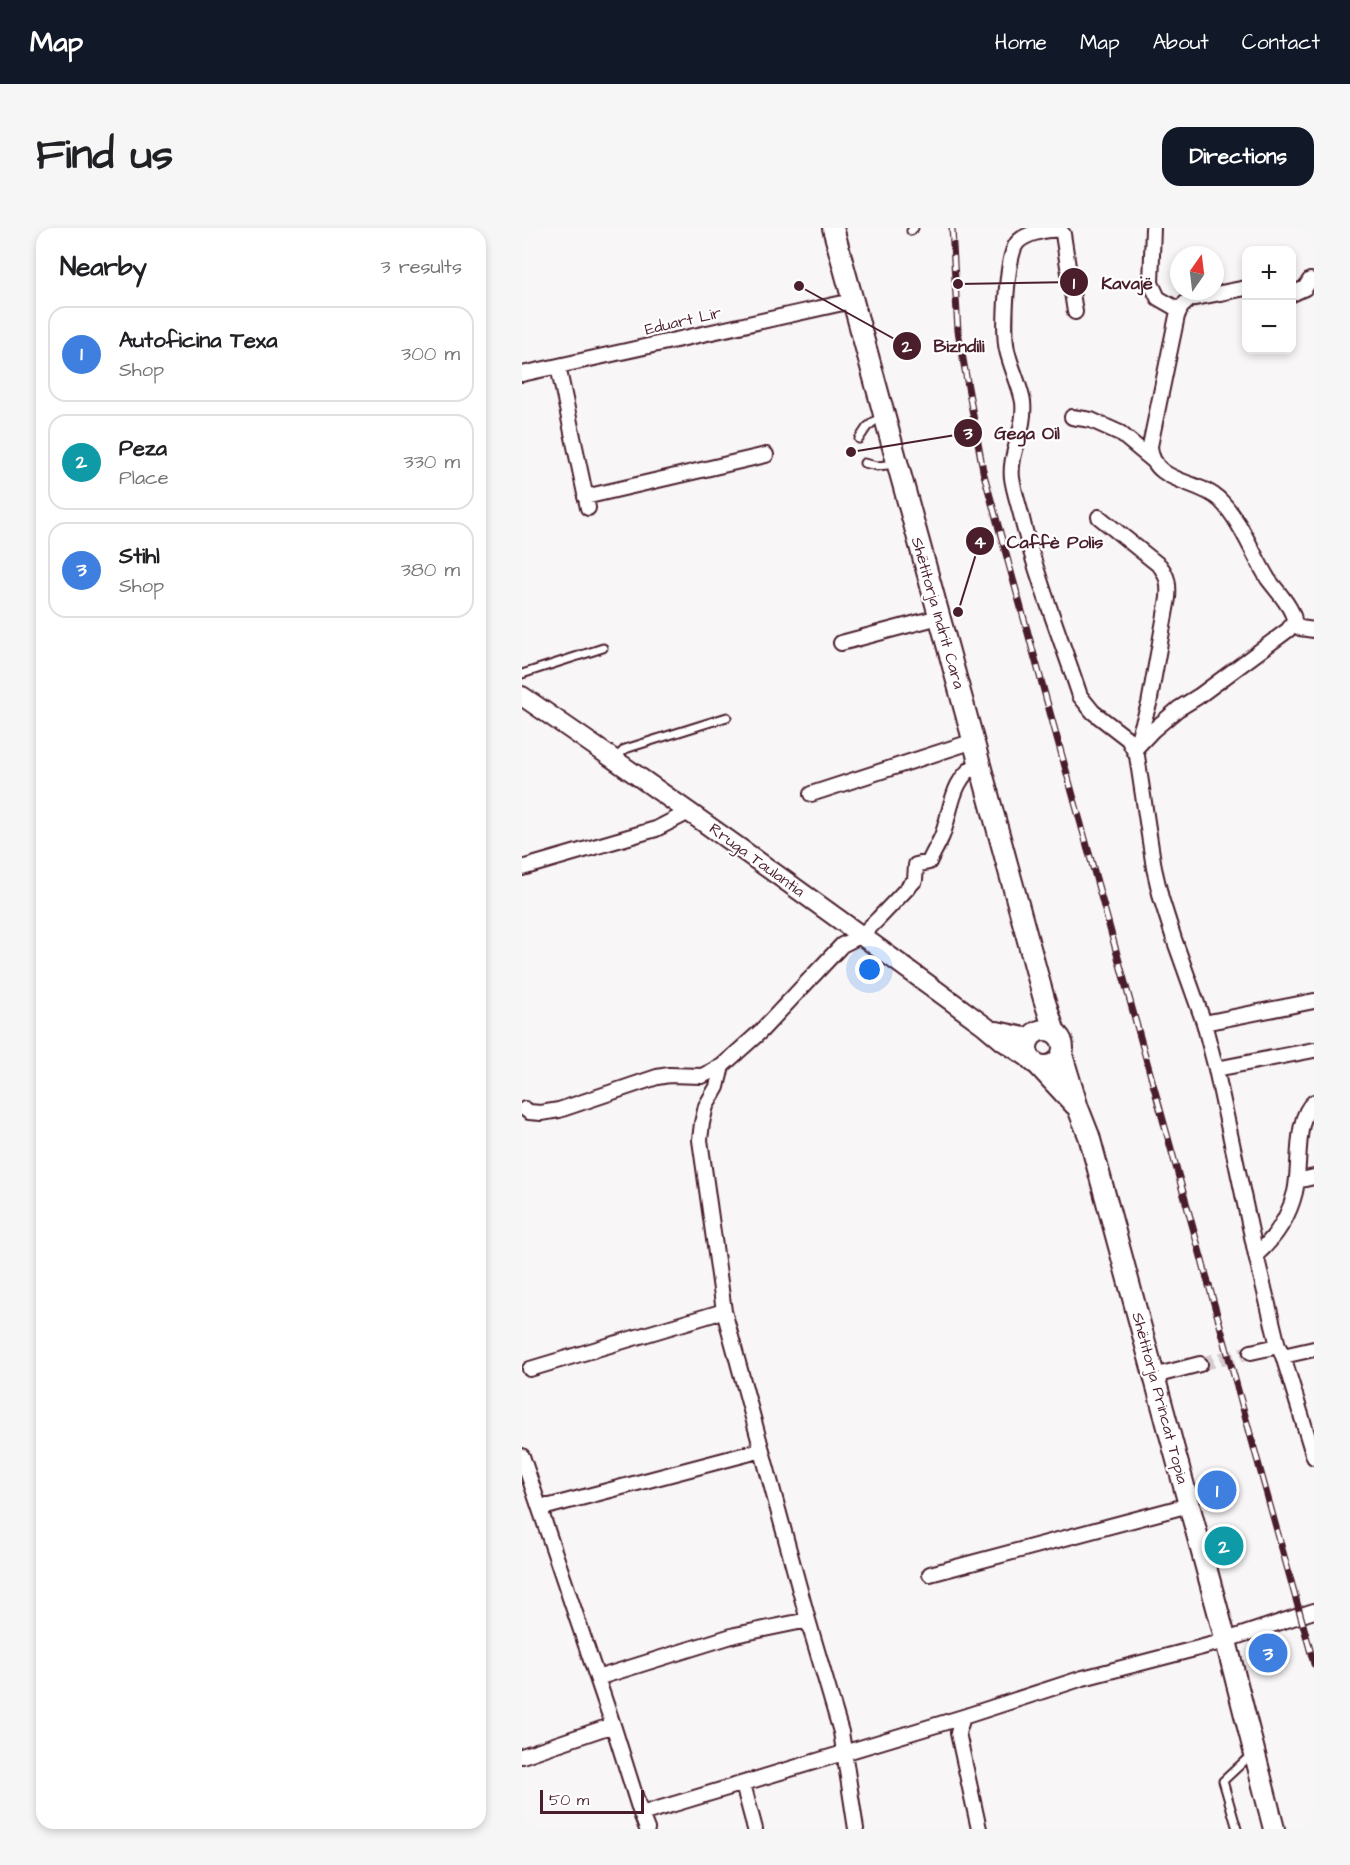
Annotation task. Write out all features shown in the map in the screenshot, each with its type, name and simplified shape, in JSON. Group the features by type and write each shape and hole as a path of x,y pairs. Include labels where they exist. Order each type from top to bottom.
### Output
{"main road":[{"name":"Shëtitorja Indrit Cara","path":"833,228 1055,1033"},
{"path":"1032,1035 1044,1030 1055,1033 1062,1041 1063,1048 1058,1061 1045,1066 1034,1062 1026,1048 1044,999"},
{"name":"Shëtitorja Princat Topia","path":"1062,1055 1089,1136 1226,1641 1274,1829"},
{"name":"Shëtitorja Princat Topia","path":"1034,1062 1078,1108"}],"street":[{"path":"1153,228 1151,283 1158,298 1179,310"},
{"path":"1075,312 1063,234 1055,230 1021,239 1014,248 1010,264 1005,330 1006,350 1022,396 1024,419 1013,463 1012,479 1034,563 1080,696 1093,712 1128,739 1135,750 1161,898 1204,1023 1216,1068 1256,1255 1281,1351 1314,1457"},
{"path":"1296,292 1305,288 1310,280"},
{"path":"1155,462 1150,446 1179,310 1190,299 1242,289"},
{"name":"Eduart Lir","path":"522,374 852,301"},
{"path":"558,366 586,502 766,455"},
{"path":"1072,417 1091,420 1120,433 1168,476 1204,490 1221,500 1290,609 1294,622 1300,628 1314,630"},
{"path":"1099,517 1160,566 1169,585 1149,705 1135,750"},
{"path":"841,643 939,617"},
{"path":"1135,750 1152,731 1178,709 1288,630 1294,622"},
{"name":"Rruga Taulantia","path":"522,696 615,759 862,935 1034,1062"},
{"path":"811,794 974,741"},
{"path":"525,1109 529,1112 542,1113 559,1110 657,1077 702,1076 722,1066 760,1032 842,945 862,935 915,880 916,865 929,862 942,835 951,800 959,783 967,772 980,763"},
{"path":"522,868 656,829 689,812"},
{"path":"1204,1023 1314,1001"},
{"name":"Rruga Taulantia","path":"989,1029 1032,1035"},
{"path":"1216,1068 1314,1050"},
{"path":"722,1066 717,1087 706,1106 700,1140 724,1311 808,1620 841,1732 846,1752 856,1829"},
{"path":"1256,1255 1281,1227 1290,1209 1297,1181 1305,1111 1314,1102"},
{"path":"1297,1181 1314,1177"},
{"path":"530,1369 724,1311"},
{"path":"1251,1352 1314,1349"},
{"path":"1154,1376 1200,1364"},
{"path":"538,1506 550,1506 762,1450"},
{"path":"522,1456 647,1829"},
{"path":"930,1574 1189,1505"},
{"path":"641,1814 963,1717 1083,1678 1226,1641 1314,1611"},
{"path":"597,1678 735,1635 808,1620"},
{"path":"963,1717 958,1733 979,1829"},
{"path":"522,1756 613,1725"},
{"path":"744,1784 755,1829"}],"lane":[{"path":"859,439 867,427 883,414"},
{"path":"864,463 877,466 897,464"},
{"path":"522,674 603,648"},
{"path":"615,759 625,749 727,717"},
{"path":"1237,1829 1223,1780 1254,1752"}],"tunnel":[{"path":"1200,1364 1251,1352"}],"railway":[{"path":"952,228 958,331 983,471 1314,1664"}],"place":[{"name":"Kavajë","path":"958,284"},
{"name":"Bizndili","path":"799,286"},
{"name":"Gega Oil","path":"851,452"},
{"name":"Caffè Polis","path":"958,612"},
{"name":"Autoficina Texa","path":"1217,1490"},
{"name":"Peza","path":"1224,1546"},
{"name":"Stihl","path":"1268,1653"}]}
